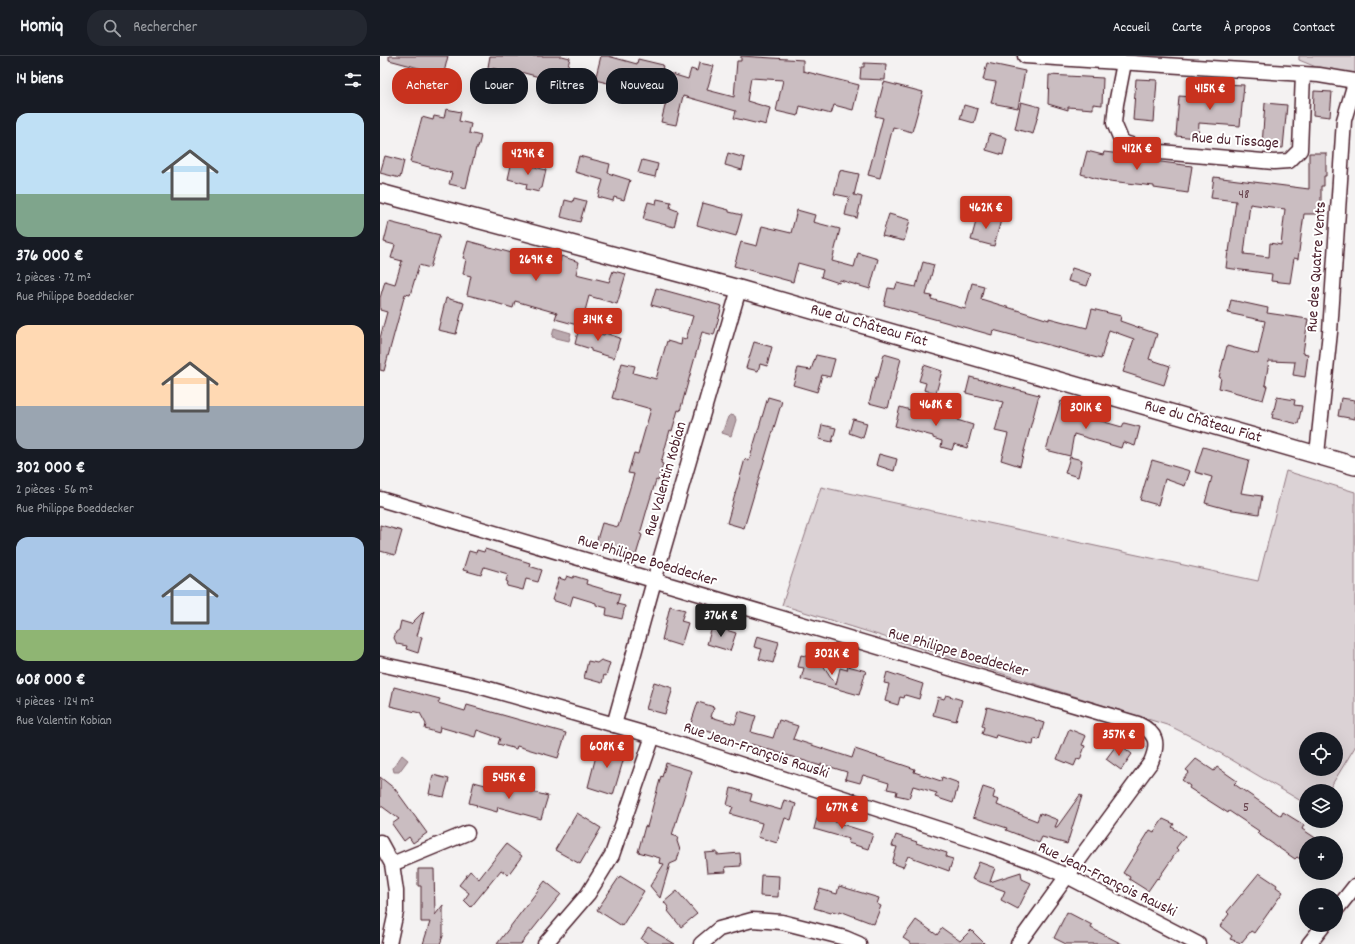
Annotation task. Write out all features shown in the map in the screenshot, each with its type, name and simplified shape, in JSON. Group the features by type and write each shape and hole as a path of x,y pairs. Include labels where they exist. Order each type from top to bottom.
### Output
{"street":[{"path":"1025,56 1319,75 1355,82"},
{"name":"Rue du Tissage","path":"1124,63 1114,123 1122,142 1150,151 1274,162 1289,161 1300,150 1303,74"},
{"name":"Rue des Quatre Vents","path":"1317,454 1330,332 1344,120 1355,82"},
{"name":"Rue du Château Fiat","path":"380,193 739,289 1355,466"},
{"name":"Rue Valentin Kobian","path":"614,725 654,581 739,289"},
{"name":"Rue Philippe Boeddecker","path":"380,499 1146,728 1151,732 1156,743 1155,752 1151,762 1018,944"},
{"name":"Rue Jean-François Rauski","path":"380,664 475,685 653,736 941,829 1032,861 1067,876 1198,944"},
{"path":"545,944 588,894 612,855 653,736"},
{"path":"392,864 467,833"},
{"path":"380,842 392,864 396,891 396,912 389,944"},
{"path":"1343,901 1355,886"},
{"path":"701,944 719,929 752,920 782,922 845,938 859,944"},
{"path":"1309,944 1318,932"}],"shaded area":[{"path":"1299,56 1355,56 1355,83 1299,60"},
{"path":"554,328 571,333 569,341 552,337"},
{"path":"730,415 735,416 736,420 731,436 722,433"},
{"path":"1286,471 1355,492 1355,747 1343,767 1343,732 1299,732 1299,776 1337,776 1332,784 1299,784 1299,800 1200,741 1170,726 782,605 821,487 1258,581"},
{"path":"402,755 408,760 399,772 394,772 393,768"}],"building":[{"path":"389,56 448,56 445,68 419,68 389,60"},
{"path":"490,56 562,56 570,58 567,68 536,68 536,76 528,74 528,68 488,67"},
{"path":"601,56 608,56 637,64 638,59 663,65 662,68 606,68 606,83 598,81 598,68"},
{"path":"741,56 803,60 803,71 859,85 853,110 834,105 831,114 800,106 798,116 776,111 783,80 751,78 747,101 770,108 766,125 734,118 736,111 683,96 676,125 661,122 666,104 678,104 678,76 688,79 691,69 697,71 699,63 714,66 707,90 734,97 737,61 741,61"},
{"path":"864,63 886,64 885,80 860,79 861,67 864,67"},
{"path":"987,63 1025,71 1018,108 991,103 996,82 983,80"},
{"path":"1049,75 1103,78 1102,105 1093,104 1093,109 1068,107 1068,110 1048,104"},
{"path":"1136,79 1157,80 1154,122 1133,120"},
{"path":"884,82 923,92 912,132 893,127 880,178 868,175 883,118 875,116"},
{"path":"1222,84 1244,85 1240,126 1199,123 1198,138 1176,136 1179,96 1221,99"},
{"path":"1314,91 1332,92 1330,117 1313,115"},
{"path":"1021,102 1040,107 1033,134 1015,129"},
{"path":"1265,103 1287,105 1283,148 1262,146"},
{"path":"964,105 978,109 974,123 960,119"},
{"path":"446,109 461,112 459,121 471,124 469,133 481,136 478,148 476,148 466,188 449,184 452,173 410,162 422,117 433,120 434,116 444,118"},
{"path":"990,133 1007,138 1003,155 986,150"},
{"path":"1087,151 1103,155 1104,152 1138,156 1138,159 1192,166 1188,193 1154,188 1154,186 1101,180 1081,174"},
{"path":"728,153 745,158 742,170 725,165"},
{"path":"1309,153 1326,153 1326,176 1324,176 1324,186 1321,186 1321,214 1304,214 1298,259 1294,258 1290,283 1271,281 1272,274 1226,268 1236,201 1211,198 1214,177 1309,189","holes":["1250,204 1285,209 1281,245 1270,243 1269,257 1244,254"]},
{"path":"385,156 404,161 400,178 380,173"},
{"path":"579,156 610,164 608,173 630,180 624,200 614,197 613,201 598,197 603,180 575,172"},
{"path":"642,160 658,164 655,177 638,173"},
{"path":"512,161 546,170 542,188 540,188 539,192 526,189 527,184 508,179"},
{"path":"840,170 859,174 854,195 862,197 857,218 845,215 849,197 834,194"},
{"path":"574,198 586,201 580,222 561,217 565,200 573,202"},
{"path":"657,199 671,202 670,208 678,211 674,227 643,219 648,202 656,204"},
{"path":"703,203 742,215 736,236 697,225"},
{"path":"797,210 815,215 813,222 840,229 832,261 854,267 858,253 878,259 870,289 840,280 839,283 821,277 823,270 798,263 793,282 734,266 741,242 757,246 762,226 791,233"},
{"path":"889,214 910,220 904,241 882,236"},
{"path":"978,214 1001,220 994,246 971,240"},
{"path":"389,222 440,235 430,268 419,265 410,295 405,294 384,371 380,370 380,338 387,312 380,310 380,298 385,281 395,284 402,261 391,258 395,245 384,242"},
{"path":"468,241 537,260 538,256 560,262 561,256 579,262 576,274 609,282 613,271 626,274 617,304 589,296 581,326 555,319 557,313 515,301 513,308 467,295 471,276 463,274 466,259 463,258"},
{"path":"923,262 934,265 926,295 932,296 931,299 965,309 972,283 984,286 981,299 1049,320 1049,318 1087,328 1092,309 1121,316 1120,321 1157,334 1149,359 1170,366 1164,385 1123,372 1134,339 1109,330 1101,359 993,330 992,335 884,305 888,288 895,289 897,283 916,287"},
{"path":"1072,268 1091,274 1087,286 1068,281"},
{"path":"656,288 722,306 714,335 702,332 680,411 678,410 672,431 670,430 661,463 663,464 658,481 656,480 648,506 636,555 596,543 602,523 618,527 634,474 628,473 634,453 638,454 651,409 612,398 622,363 635,366 633,373 656,379 667,341 681,345 682,338 686,339 693,316 651,305"},
{"path":"446,298 464,303 456,334 438,330"},
{"path":"1231,300 1268,308 1267,313 1308,319 1303,353 1308,354 1305,377 1293,375 1295,362 1269,361 1265,385 1267,386 1263,400 1219,388 1221,378 1219,377 1227,346 1258,354 1265,321 1228,313"},
{"path":"579,328 604,335 605,333 620,338 614,358 575,344"},
{"path":"754,342 772,347 767,366 760,364 758,371 746,368"},
{"path":"884,354 901,359 888,408 869,403"},
{"path":"816,355 835,359 830,377 822,375 817,392 793,385 798,368 811,370"},
{"path":"924,365 942,371 936,393 924,390 926,383 919,381"},
{"path":"970,377 1039,395 1020,466 1001,460 1008,434 995,431 1003,402 966,393"},
{"path":"768,397 782,401 744,528 727,523 745,459 749,461"},
{"path":"1277,397 1295,400 1294,405 1302,406 1298,424 1272,418"},
{"path":"1341,398 1355,400 1355,419 1338,416"},
{"path":"1061,401 1082,407 1080,415 1122,427 1124,423 1140,427 1135,446 1123,442 1121,448 1074,434 1070,456 1046,450"},
{"path":"900,407 921,413 922,408 957,418 957,420 973,425 967,448 954,444 952,450 941,447 942,441 933,438 933,436 895,426"},
{"path":"853,419 867,423 863,438 849,433"},
{"path":"822,425 836,428 832,442 819,439"},
{"path":"1203,447 1249,460 1241,493 1262,496 1259,514 1227,509 1205,503 1212,477 1195,472"},
{"path":"879,454 897,459 894,471 876,465"},
{"path":"1070,457 1082,460 1078,477 1065,473"},
{"path":"1152,460 1190,471 1185,486 1165,479 1158,505 1140,500"},
{"path":"380,525 402,531 395,555 380,551"},
{"path":"485,549 530,563 529,566 542,570 538,582 526,579 523,590 507,586 508,582 506,581 508,574 484,567 481,575 463,570 469,551 476,553 477,550 484,552"},
{"path":"567,576 573,578 574,576 587,580 586,584 620,594 617,604 625,606 622,619 606,615 607,608 573,596 570,606 552,600 559,578 565,580"},
{"path":"670,606 685,610 681,621 688,623 681,646 662,640"},
{"path":"424,611 417,636 422,637 418,653 406,649 407,646 397,644 394,638 396,632 399,630 401,621 411,624"},
{"path":"713,624 727,628 726,630 736,633 730,651 707,644"},
{"path":"757,636 779,642 773,663 759,659 762,649 754,647"},
{"path":"801,655 819,659 836,685 840,668 847,670 848,666 866,671 859,695 801,679 804,668 798,667"},
{"path":"601,660 610,663 602,683 584,678 588,661 597,663"},
{"path":"887,672 923,684 919,699 905,695 904,698 900,697 898,705 885,701 889,684 884,683"},
{"path":"654,682 673,688 665,714 646,709"},
{"path":"394,687 440,699 438,703 465,711 467,705 566,733 558,758 517,746 516,749 498,744 500,738 477,730 475,737 440,727 439,733 425,729 426,724 420,713 390,706"},
{"path":"946,695 962,700 956,721 933,715 938,697 944,699"},
{"path":"698,702 714,707 711,717 735,724 739,711 756,716 751,732 773,738 779,720 798,726 793,739 852,758 855,749 915,769 914,772 941,781 942,777 959,783 953,803 935,797 937,793 913,786 909,798 896,795 897,791 887,789 889,783 863,775 860,783 845,779 847,772 821,764 821,766 751,744 750,748 732,743 733,739 690,726"},
{"path":"987,707 1035,719 1044,723 1039,740 1034,739 1033,745 996,735 995,738 982,734 984,727 982,726"},
{"path":"1069,729 1086,736 1082,745 1085,746 1080,760 1077,759 1074,766 1057,759"},
{"path":"1118,743 1132,754 1121,770 1106,759"},
{"path":"602,744 626,751 613,795 588,787 596,756 598,757"},
{"path":"1196,759 1214,771 1217,767 1237,781 1234,784 1281,816 1283,812 1299,822 1299,828 1302,828 1312,836 1299,836 1299,858 1297,857 1295,859 1257,833 1259,831 1229,811 1228,813 1189,788 1190,786 1182,780 1189,772 1186,770"},
{"path":"666,763 692,771 672,835 678,837 677,841 680,850 677,861 670,864 660,898 650,886 664,864 659,863 660,858 638,852"},
{"path":"433,775 449,779 444,797 429,794"},
{"path":"380,777 395,789 427,833 413,843 409,837 404,841 392,824 399,819 380,805"},
{"path":"474,782 512,792 513,787 548,796 541,819 498,807 497,812 469,803"},
{"path":"983,787 995,791 993,798 999,800 997,805 1037,821 1040,813 1058,820 1055,827 1057,827 1080,795 1082,796 1067,844 1042,837 1039,843 1006,830 1007,828 973,817"},
{"path":"731,788 752,794 750,801 781,810 784,800 796,804 791,820 785,818 777,843 758,837 762,823 730,814 733,807 727,805"},
{"path":"819,810 836,816 835,822 873,834 868,849 848,843 849,839 814,829"},
{"path":"577,813 601,828 580,864 555,850"},
{"path":"1163,819 1174,824 1172,827 1185,836 1176,848 1178,850 1148,891 1129,879 1130,877 1123,873 1150,830 1154,832"},
{"path":"896,835 947,853 946,857 953,859 949,871 908,856 903,867 892,863 897,847 892,846"},
{"path":"506,844 522,856 508,875 501,870 471,907 464,900 469,893 459,885 470,871 479,879"},
{"path":"717,852 717,855 740,853 741,866 725,867 726,872 707,873 705,853"},
{"path":"979,862 995,868 990,882 1021,872 1022,879 1031,883 1018,909 1001,900 1005,891 972,879"},
{"path":"418,869 434,869 435,915 443,905 443,936 440,944 423,944 430,922 421,922 421,886 418,886"},
{"path":"1259,873 1277,885 1276,887 1283,892 1254,933 1251,931 1241,943 1230,939 1232,936 1220,926 1229,914 1227,912"},
{"path":"761,875 779,876 778,897 760,896"},
{"path":"620,876 644,891 622,926 597,910"},
{"path":"545,881 561,894 521,944 497,944"},
{"path":"839,886 879,898 877,904 881,906 874,924 840,911 839,913 832,911 831,913 814,908 820,889 837,894"},
{"path":"677,891 697,914 681,927 668,911 668,907 664,902"},
{"path":"1067,912 1092,925 1091,928 1122,944 1066,944 1054,938"},
{"path":"916,920 937,935 942,928 960,941 971,930 985,944 912,944 903,938"},
{"path":"648,928 675,944 649,944 641,939"}]}
